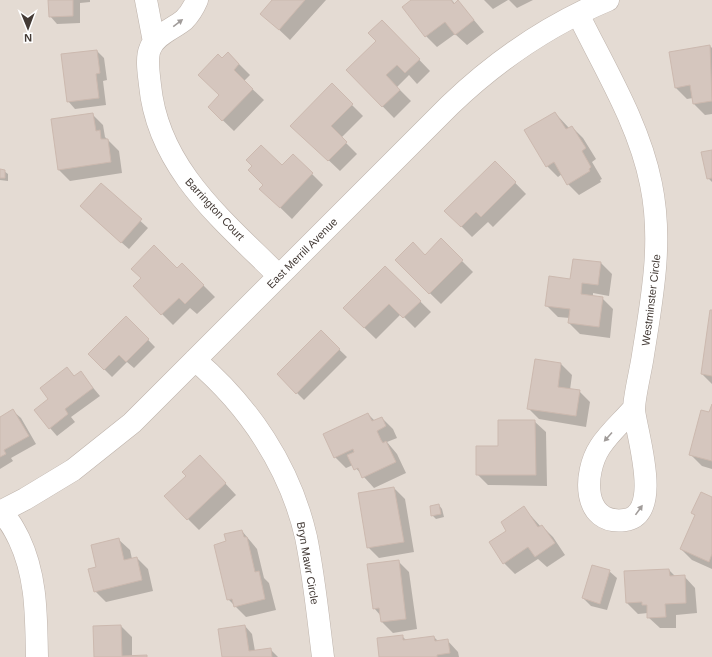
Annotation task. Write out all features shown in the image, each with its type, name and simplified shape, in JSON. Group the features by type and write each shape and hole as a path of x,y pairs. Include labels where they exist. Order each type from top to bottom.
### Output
{"street":[{"name":"Barrington Court","path":"146,0 154,42 150,50 149,57 153,104 160,130 174,160 202,198 279,276"},
{"path":"154,42 184,20 193,9 197,0"},
{"name":"East Merrill Avenue","path":"0,512 50,485 111,441 139,416 476,80 532,39 578,14 608,0"},
{"name":"Westminster Circle","path":"578,14 635,132 648,171 655,206 657,246 656,271 634,408"},
{"name":"Bryn Mawr Circle","path":"195,360 221,384 250,418 275,456 287,482 305,536 323,657"},
{"path":"0,512 5,516 17,535 31,574 36,603 37,657"}],"shaded area":[{"path":"0,0 712,0 712,657 0,657"}],"building":[{"path":"48,0 73,0 73,16 49,17"},
{"path":"272,0 305,0 279,30 260,14"},
{"path":"411,0 451,0 454,4 458,0 474,20 455,35 445,22 425,37 402,7"},
{"path":"382,20 420,59 405,73 397,65 386,75 400,90 382,107 346,70 376,41 368,33"},
{"path":"710,45 712,101 693,104 690,85 675,88 669,52"},
{"path":"97,50 100,73 96,74 99,98 67,102 61,54"},
{"path":"228,52 239,64 234,70 253,89 222,121 208,107 219,95 198,75 218,54 222,58"},
{"path":"332,83 353,104 331,126 347,142 328,161 290,126"},
{"path":"555,112 566,129 572,126 586,148 582,151 591,167 589,169 590,171 567,185 554,162 546,167 524,130"},
{"path":"93,113 96,131 100,130 101,139 108,139 111,162 58,170 51,119"},
{"path":"261,145 282,165 293,154 313,173 280,208 259,189 263,185 248,170 252,166 246,160"},
{"path":"712,150 712,178 707,179 701,152"},
{"path":"495,161 516,182 481,217 476,212 461,227 444,211"},
{"path":"0,169 5,170 5,178 0,178"},
{"path":"101,183 142,219 121,243 80,206"},
{"path":"441,238 463,260 429,294 395,260 413,242 425,255"},
{"path":"154,245 177,268 182,263 204,285 185,304 179,298 161,315 133,286 141,278 131,269"},
{"path":"573,259 601,262 598,285 582,283 581,294 603,297 599,327 568,323 570,309 545,306 549,276 570,279"},
{"path":"385,266 421,301 403,318 389,304 364,328 343,308"},
{"path":"710,310 712,310 712,376 701,374"},
{"path":"126,316 149,339 126,362 119,355 104,370 88,354"},
{"path":"321,330 340,349 296,394 277,374"},
{"path":"535,359 561,363 558,387 580,390 576,416 527,409"},
{"path":"67,367 74,376 81,371 93,388 65,409 68,414 49,429 34,410 48,399 40,388"},
{"path":"712,404 712,461 689,455 701,410 709,412"},
{"path":"13,409 29,436 4,450 6,454 0,457 0,417"},
{"path":"368,413 372,421 382,417 386,426 377,431 383,443 386,441 396,462 362,478 358,468 354,470 347,455 354,452 353,449 334,458 323,434"},
{"path":"498,420 535,420 536,475 476,475 476,446 498,446"},
{"path":"200,455 226,483 187,520 164,496 186,476 182,472"},
{"path":"394,487 404,542 367,548 358,493"},
{"path":"701,492 712,497 712,554 709,562 680,549 695,515 691,513"},
{"path":"439,504 441,514 431,516 430,506"},
{"path":"524,506 538,527 542,525 555,543 535,557 528,547 503,564 489,542 506,531 501,522"},
{"path":"242,530 244,537 247,537 255,572 259,571 265,599 234,607 232,599 227,600 214,545 226,541 224,534"},
{"path":"119,538 124,560 137,557 142,580 94,592 88,569 96,567 91,545"},
{"path":"399,560 406,619 381,622 379,608 373,609 367,564"},
{"path":"592,565 610,570 600,604 582,598"},
{"path":"669,569 670,576 685,575 686,603 665,604 666,617 647,618 647,605 642,605 642,602 626,603 624,571"},
{"path":"121,625 122,656 147,655 147,657 94,657 93,626"},
{"path":"245,625 249,651 271,648 272,657 222,657 218,629"},
{"path":"403,635 403,640 434,636 435,641 448,639 450,653 437,655 437,657 379,657 377,638"}]}
